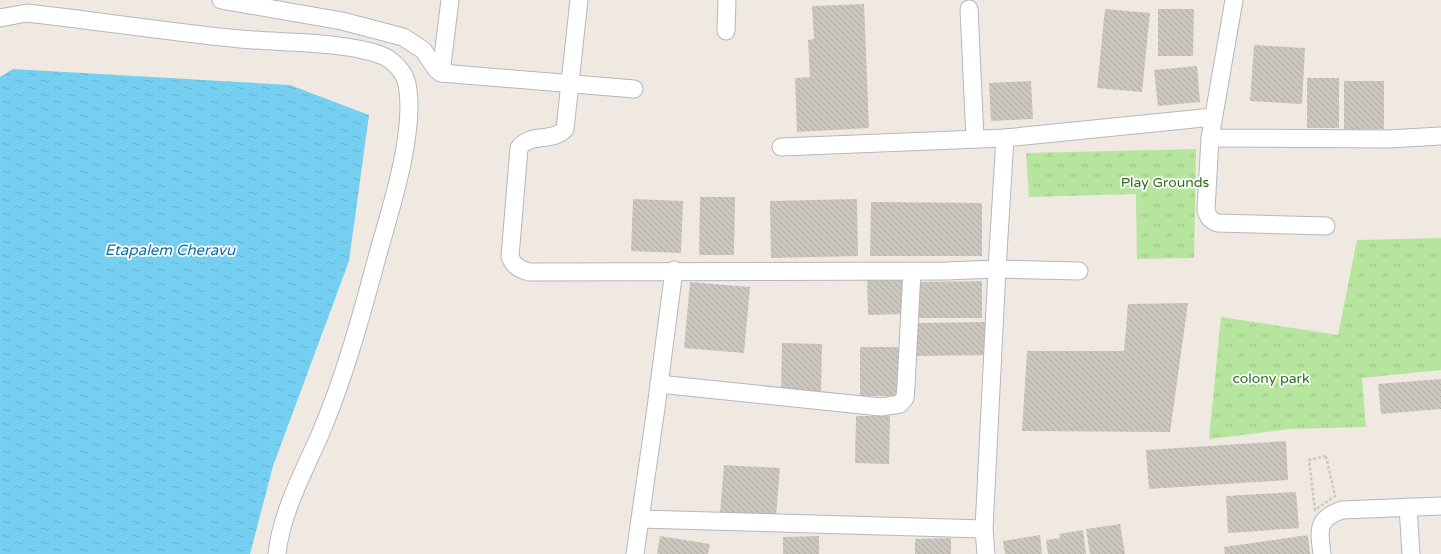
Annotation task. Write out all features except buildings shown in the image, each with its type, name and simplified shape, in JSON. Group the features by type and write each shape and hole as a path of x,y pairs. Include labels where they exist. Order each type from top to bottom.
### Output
{"street":[{"path":"441,73 450,0"},
{"path":"579,0 566,129 554,137 529,139 519,148 510,257 513,264 520,270 529,272 674,270 912,271 997,269 1079,271"},
{"path":"726,31 727,0"},
{"path":"1234,0 1210,138 1206,210 1208,217 1217,223 1326,226"},
{"path":"232,1 342,21 403,37 423,50 436,69 441,73 634,88"},
{"path":"969,9 975,139"},
{"path":"0,18 27,13 237,39 343,47 383,56 399,67 407,82 409,102 407,132 394,198 355,338 319,437 304,466 291,499 277,554"},
{"path":"781,147 1005,138 1213,117"},
{"path":"1210,138 1388,139 1441,136"},
{"path":"986,554 984,529 1005,138"},
{"path":"635,554 660,384 674,270"},
{"path":"660,384 880,407 900,404 905,398 912,271"},
{"path":"1322,554 1320,534 1324,520 1330,514 1342,510 1441,506"},
{"path":"1408,507 1411,554"},
{"path":"640,519 984,529"}],"path":[{"path":"1326,456 1335,496 1315,510 1308,460 1326,456"}],"green space":[{"name":"Play Grounds","path":"1196,149 1194,258 1137,259 1136,194 1029,197 1026,153"},
{"name":"colony park","path":"1441,238 1441,370 1362,378 1366,427 1289,429 1209,439 1221,317 1338,335 1357,240"}],"water":[{"name":"Etapalem Cheravu","path":"13,69 290,85 369,115 349,261 273,466 250,554 0,554 0,77"}]}
